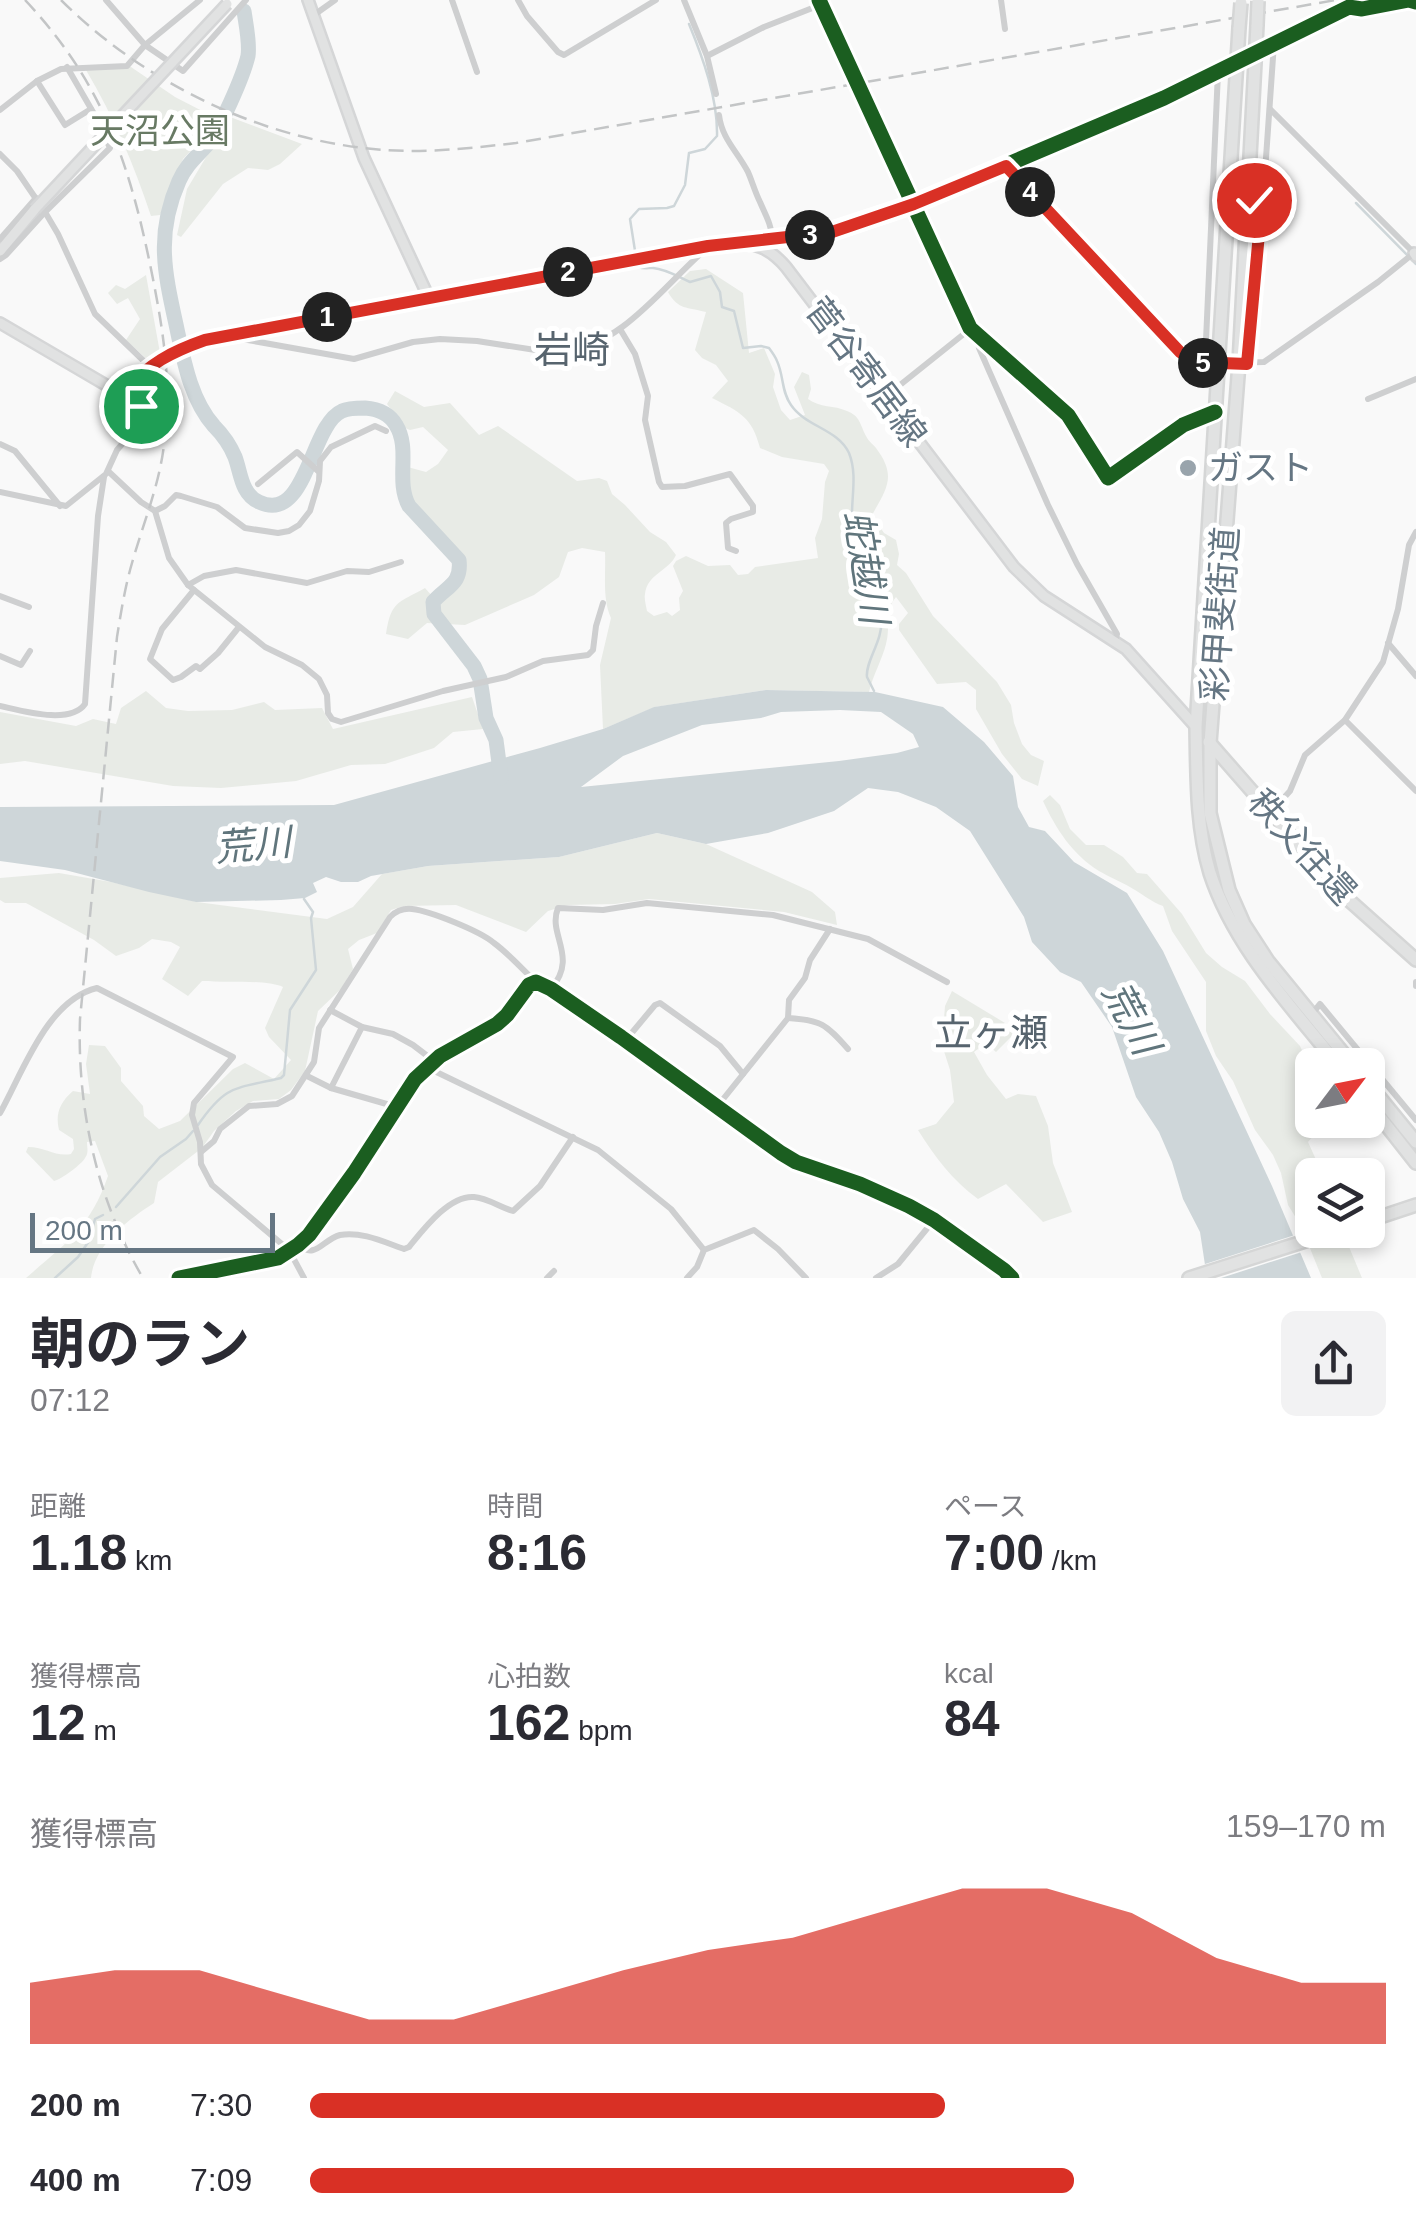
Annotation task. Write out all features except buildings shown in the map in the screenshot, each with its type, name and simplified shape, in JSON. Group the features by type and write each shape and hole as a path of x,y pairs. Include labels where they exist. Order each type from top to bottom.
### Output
{"highway":[{"name":"彩甲斐街道","path":"1216,869 1210,814 1210,742 1243,363 1258,0"},
{"name":"彩甲斐街道","path":"1241,2 1212,363 1215,412 1196,727 1198,803 1216,869 1244,924 1327,1048"},
{"path":"1204,620 1220,620"},
{"name":"秩父往還","path":"1196,727 1341,893 1416,960"},
{"name":"彩甲斐街道","path":"1308,1018 1337,1048"},
{"path":"1385,1103 1416,1142"},
{"path":"1385,1124 1416,1163"},
{"path":"1385,1215 1416,1205"},
{"path":"1189,1278 1295,1244"}],"street":[{"path":"106,0 145,45 183,71 246,0"},
{"path":"0,110 36,81 67,68 127,66 145,45 200,0"},
{"path":"308,0 364,158 429,298"},
{"path":"314,15 335,0"},
{"path":"452,0 478,72"},
{"path":"518,0 527,16 564,55 656,0"},
{"path":"684,0 707,56 716,94"},
{"path":"1002,0 1005,29"},
{"path":"707,56 821,1 970,328 1068,416 1108,478 1182,425 1215,412"},
{"path":"0,251 229,2"},
{"path":"1243,363 1270,108 1270,44 1350,4 1362,8 1416,2"},
{"path":"0,323 116,391 124,390 149,366 172,352 242,333 708,246 832,232 1006,166 1147,106 1231,65"},
{"path":"0,258 6,256 40,211 110,148 67,68"},
{"path":"1212,363 1218,72"},
{"path":"36,81 65,125 91,108"},
{"path":"1006,166 1189,359 1212,363 1264,362 1415,254 1270,108"},
{"path":"719,114 726,142 746,169 768,216 773,240"},
{"path":"0,154 36,198 95,314 149,366"},
{"path":"0,239 36,198"},
{"name":"菅谷寄居線","path":"748,242 779,258 1014,567 1044,596 1126,648 1196,727"},
{"path":"242,333 242,339 354,359 440,338 562,354 596,345 620,328 708,246"},
{"path":"620,328 635,354 648,396 645,420 659,482 667,488 685,486 730,474 753,506 753,512 730,518 726,523 728,548 736,551"},
{"path":"884,397 970,328"},
{"path":"977,335 979,348 1048,505 1117,634 1115,642"},
{"path":"1368,399 1416,379"},
{"path":"0,706 71,715 85,704 98,516 106,474 142,411 124,390"},
{"path":"154,511 180,496 217,507 244,528 278,533 298,525 310,512 316,497 316,469 330,447 375,426 386,431"},
{"path":"0,444 15,452 61,507"},
{"path":"258,484 296,452 316,469"},
{"path":"0,492 61,507 106,474"},
{"path":"106,474 154,511 169,558 191,587 272,652 302,665 319,680 328,694 332,720 341,722 506,677 544,661 588,655 593,650 603,602"},
{"path":"1270,813 1290,791 1304,756 1346,720 1383,662 1398,609 1409,544 1416,532"},
{"path":"239,627 200,668 196,666 174,680 150,659 162,630 191,587 204,576 236,570 307,583 401,562"},
{"path":"0,596 29,608"},
{"path":"1388,644 1416,676"},
{"path":"0,656 21,665 30,650"},
{"path":"1346,720 1416,792"},
{"path":"551,990 564,962 555,916 558,908 603,910 648,903 773,914 868,939 946,982"},
{"path":"200,1152 214,1141 220,1128 248,1106 286,1100 314,1062 319,1028 330,1010 392,914 410,908 482,934 536,982 796,1162 909,1206 1012,1278"},
{"path":"716,1108 788,1018 789,1000 830,929"},
{"path":"179,1278 278,1258 309,1236 426,1067 497,1024 529,985 536,982"},
{"path":"0,1113 37,1042 58,1014 72,998 97,988 233,1057 194,1103 192,1115 203,1173 289,1250 304,1278"},
{"path":"625,1040 660,1003 720,1046 743,1074"},
{"path":"1308,1018 1320,1004 1416,1120"},
{"path":"330,1010 362,1027 392,1034 434,1061"},
{"path":"788,1018 818,1022 848,1049"},
{"path":"331,1088 362,1027"},
{"path":"426,1067 598,1150 671,1208 704,1250"},
{"path":"306,1076 331,1088 397,1106"},
{"path":"298,1245 310,1252 347,1234 404,1249 434,1218 467,1197 513,1211 540,1186 573,1137"},
{"path":"876,1278 898,1264 934,1220"},
{"path":"687,1278 704,1250 754,1230 806,1278"},
{"path":"547,1278 554,1271"}],"green space":[{"name":"天沼公園","path":"131,67 212,116 208,132 183,159 160,215 151,216 123,142 86,70"},
{"path":"230,117 302,144 280,164 268,170 248,168 223,184 181,237 177,235 187,189"},
{"path":"706,269 743,293 749,353 764,348 775,374 773,387 781,410 790,420 805,415 794,387 802,372 809,375 808,399 847,411 859,421 888,474 872,515 884,533 896,540 897,565 933,616 997,682 1011,705 1022,744 1031,755 1044,761 1038,786 1022,779 1002,754 976,709 976,690 966,682 937,684 899,630 908,613 896,597 890,608 886,644 869,692 766,690 655,707 603,729 600,665 611,618 605,594 605,552 582,548 568,552 559,577 534,595 465,625 427,623 408,639 386,634 390,615 402,600 425,588 433,597 449,591 463,573 457,551 411,505 404,486 404,466 426,472 448,450 423,427 405,428 387,404 395,391 424,407 450,403 479,435 498,426 577,481 607,481 612,494 676,555 647,587 647,611 654,616 667,612 672,616 680,610 683,591 673,566 686,556 708,566 730,565 738,575 748,574 755,567 818,558 815,538 829,471 824,464 782,457 760,448 744,417 712,398 728,381 716,365 695,350 706,312 679,305 668,292 690,271"},
{"path":"146,275 160,353 149,361 126,340 140,319 128,298 117,304 108,293 116,285 125,289"},
{"path":"146,691 166,708 188,711 232,710 264,702 275,710 322,708 333,729 472,697 483,729 453,732 434,748 385,764 351,765 296,781 221,788 173,786 25,761 0,764 0,712 76,726 93,719 116,724 121,708"},
{"path":"1050,795 1060,805 1070,829 1086,845 1104,845 1123,857 1137,873 1147,874 1182,914 1206,953 1245,981 1300,1046 1295,1048 1295,1138 1312,1138 1308,1142 1315,1158 1295,1158 1295,1216 1273,1155 1255,1130 1233,1081 1216,1056 1206,1031 1206,982 1172,931 1163,906 1081,857 1043,801"},
{"path":"657,833 706,844 812,892 835,912 837,925 784,912 649,899 568,905 548,911 526,932 456,905 391,910 377,933 348,949 353,969 341,989 318,1011 305,1071 291,1090 279,1099 253,1101 236,1111 202,1148 158,1182 154,1203 106,1244 91,1278 26,1278 85,1222 108,1176 95,1141 87,1142 87,1154 80,1164 54,1181 26,1152 28,1147 65,1155 74,1149 73,1139 59,1130 58,1114 73,1091 90,1094 86,1064 89,1045 105,1046 121,1068 121,1081 143,1106 144,1116 159,1129 180,1121 233,1069 245,1063 274,1079 291,1060 265,1028 283,987 202,981 188,996 162,979 180,947 152,939 116,956 26,903 0,900 0,878 59,873 197,902 327,919 353,907 382,874 428,866 559,857"},
{"path":"952,991 1005,1023 1014,1034 996,1052 986,1043 974,1052 1006,1099 1018,1094 1036,1096 1048,1126 1053,1163 1072,1212 1043,1222 1006,1184 978,1199 945,1168 918,1130 936,1124 954,1102 942,1045 945,1006"},
{"path":"1310,1248 1350,1248 1362,1278 1322,1278"}],"water":[{"name":"荒川","path":"766,690 875,692 943,707 984,742 1013,776 1018,807 1029,827 1045,831 1074,862 1127,893 1163,951 1311,1278 1207,1278 1200,1232 1183,1199 1159,1132 1136,1097 1112,1027 1081,982 1060,972 1032,942 1024,917 970,831 936,807 898,792 868,788 834,811 768,833 706,844 657,833 559,857 428,866 358,882 326,877 313,883 317,892 305,898 281,900 196,902 65,870 0,861 0,807 334,805 603,729 654,707","holes":["781,712 881,712 913,734 919,747 897,753 581,787 623,756 702,725"]}],"pier":[{"path":"1295,1235 1295,1248 1305,1251 1221,1278 1202,1278 1199,1266"}],"waterway":[{"path":"244,11 248,56 241,77 212,137 182,175 167,219 166,272 190,380 206,416 231,448 245,488 259,502 275,505 288,499 298,487 322,434 342,411 374,409 393,421 402,444 403,486 409,506 459,560 456,580 433,602 434,614 480,679 501,778"},
{"name":"蛇越川","path":"636,257 630,219 639,209 674,206 685,185 689,153 705,149 717,136 712,93 689,24"},
{"path":"1356,203 1416,264"},
{"name":"蛇越川","path":"637,264 690,282 711,276 720,292 722,307 734,311 743,348 769,348 791,405 837,438 849,453 853,527 881,618 880,634 867,671 874,691"},
{"path":"198,1125 217,1101 233,1090 284,1075 290,1010 316,970 313,912 304,899"},
{"path":"116,1207 160,1157 193,1131"},
{"path":"55,1278 78,1257 89,1241 95,1219 103,1215"}],"tunnel":[{"path":"1237,62 1267,46"},
{"path":"1221,199 1254,200"}],"railway":[{"path":"25,0 76,64 111,130 135,201 166,362 162,460 130,572 117,637 80,1019 82,1086 93,1153 113,1217 143,1278"},
{"path":"61,0 130,58 210,104 296,135 340,145 418,151 516,143 1336,0"}],"cycle path":[{"path":"819,0 970,328 1068,415 1108,478 1183,425 1215,412"},
{"path":"749,242 832,231 914,204 1164,98 1349,7 1416,2"},
{"path":"179,1278 278,1258 298,1245 354,1173 415,1079 440,1056 497,1024 529,985 536,982 621,1037 781,1153 909,1206 1012,1278"}],"place":[{"name":"ガスト","path":"1188,468"}],"district":[{"name":"岩崎","path":"572,350"},
{"name":"立ヶ瀬","path":"991,1033"}],"route":[{"path":"141,406 124,390 163,357 205,340 708,246 832,232 1006,166 1180,352 1195,362 1247,364 1262,201 1254,200"}]}
